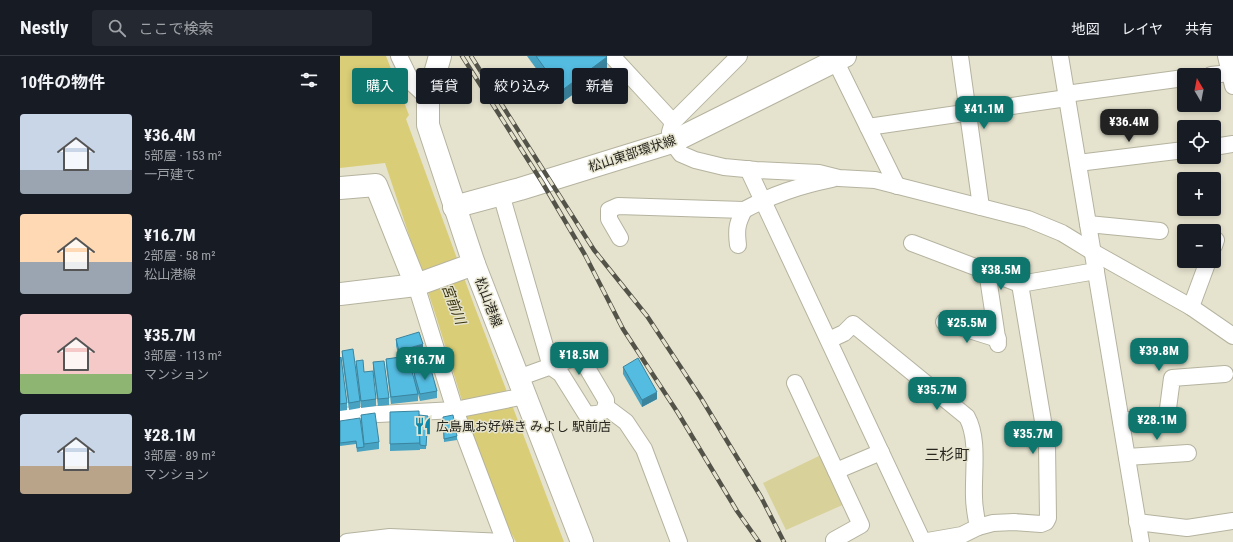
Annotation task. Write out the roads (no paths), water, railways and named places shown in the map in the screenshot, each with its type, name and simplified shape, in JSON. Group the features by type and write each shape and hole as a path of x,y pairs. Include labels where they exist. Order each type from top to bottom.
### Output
{"main road":[{"name":"松山港線","path":"437,68 440,56"},
{"name":"松山東部環状線","path":"454,208 501,194 672,132 838,57"},
{"name":"松山港線","path":"428,104 428,124 454,208 468,266 518,391 582,542"},
{"path":"340,188 376,185 420,283"},
{"path":"340,294 420,283 468,266"}],"street":[{"path":"399,56 412,83 416,87"},
{"path":"612,56 672,132 681,154 695,160 724,166 748,169 819,173 839,178 875,180 1028,219 1062,233 1093,252 1191,306 1233,336"},
{"path":"672,132 739,56"},
{"path":"960,56 981,207"},
{"path":"1060,56 1141,542"},
{"path":"1221,77 1231,79 1226,56"},
{"path":"838,57 868,127 897,186"},
{"path":"868,127 967,113 1177,79"},
{"path":"1221,145 1233,144"},
{"path":"1078,163 1177,151"},
{"path":"748,169 923,542 962,536 993,523 1014,522 1041,524 1046,522 1048,518 1047,445 1020,284"},
{"path":"620,238 609,218 609,210 618,206 744,210 787,190 839,178"},
{"path":"340,416 460,409 518,391 551,367 571,359 583,361 606,400 606,406 603,412 595,415 586,414 561,374 551,367 501,194"},
{"path":"738,245 736,234 737,223 744,210"},
{"path":"1088,224 1160,231"},
{"path":"912,243 1020,284 1096,271"},
{"path":"1191,306 1205,268"},
{"path":"944,322 998,342 987,271"},
{"path":"347,542 390,537 505,542 460,409 420,283"},
{"path":"829,340 844,333 853,324 967,417 972,426 974,439 974,498 978,528"},
{"path":"1121,421 1167,416 1172,378 1224,374"},
{"path":"795,383 861,525 834,540 835,542"},
{"path":"606,406 626,422 644,449 679,542"},
{"path":"836,472 881,452"},
{"path":"1127,457 1188,453"},
{"path":"1137,522 1187,528 1233,521"}],"water":[{"name":"宮前川","path":"340,56 386,56 391,68 352,68 352,104 405,104 409,115 406,119 474,305 564,542 516,542 509,529 475,443 436,316 385,163 340,168"}],"railway":[{"path":"462,56 542,182 585,255 623,329 678,413 737,511 759,542"},
{"path":"471,56 594,250 647,316 701,398 761,497 784,542"}],"place":[{"name":"広島風お好焼き みよし 駅前店","path":"423,426"}],"district":[{"name":"三杉町","path":"947,455"}]}
